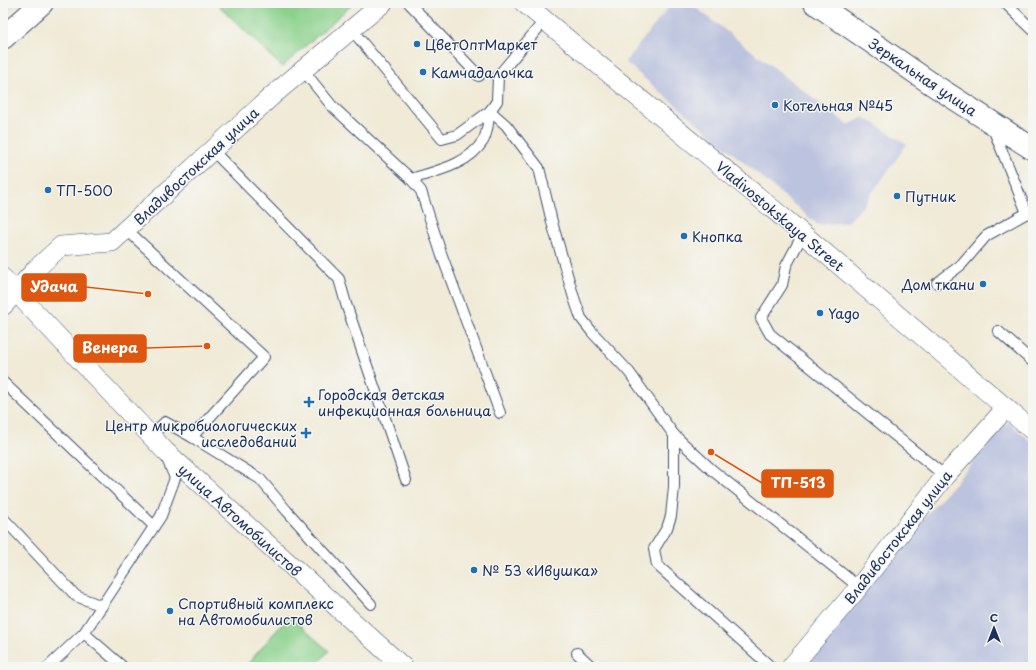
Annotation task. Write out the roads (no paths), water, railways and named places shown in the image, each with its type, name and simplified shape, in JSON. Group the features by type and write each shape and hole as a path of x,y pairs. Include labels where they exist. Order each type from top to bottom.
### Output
{"main road":[{"path":"3,38 42,3"},
{"name":"Зеркальная улица","path":"815,3 990,122 1033,149"}],"street":[{"name":"Владивостокская улица","path":"3,306 36,268 61,246 112,242 127,230 273,95 383,3"},
{"name":"Vladivostokskaya Street","path":"524,3 802,234 1033,431"},
{"name":"улица Автомобилистов","path":"3,278 164,451 403,667"},
{"name":"Владивостокская улица","path":"791,667 859,587 945,476 1006,408"}],"lane":[{"path":"410,3 479,76"},
{"path":"1005,3 1033,30"},
{"path":"352,30 442,138 457,135 490,111 497,101 498,76 545,20"},
{"path":"304,70 332,106 411,179 421,191 441,253 500,412"},
{"path":"411,179 451,166 472,155 484,140 490,111"},
{"path":"490,111 506,125 538,168 553,226 581,318 629,372 674,435 712,470 859,587"},
{"path":"937,283 962,265 986,236 1030,213 990,122"},
{"path":"213,151 339,279 346,304 406,480"},
{"path":"127,230 264,357 192,437"},
{"path":"802,234 786,266 782,285 761,318 770,334 945,476"},
{"path":"998,331 1033,362"},
{"path":"3,382 154,526"},
{"path":"151,436 165,422 260,479 287,512 371,604"},
{"path":"674,435 674,487 672,516 667,528 654,549 657,565 771,667"},
{"path":"48,667 84,632 161,516 175,478 164,451"},
{"path":"3,518 76,596 102,606"},
{"path":"84,632 123,667"},
{"path":"577,653 592,667"}],"place":[{"name":"ЦветОптМаркет","path":"417,44"},
{"name":"Камчадалочка","path":"423,72"},
{"name":"Котельная №45","path":"775,105"},
{"name":"ТП-500","path":"48,190"},
{"name":"Путник","path":"897,196"},
{"name":"Кнопка","path":"684,236"},
{"name":"Дом ткани","path":"983,284"},
{"name":"Удача","path":"148,294"},
{"name":"Yago","path":"820,313"},
{"name":"Венера","path":"207,346"},
{"name":"Городская детская инфекционная больница","path":"309,402"},
{"name":"Центр микробиологических исследований","path":"306,433"},
{"name":"ТП-513","path":"711,452"},
{"name":"№ 53 «Ивушка»","path":"474,570"},
{"name":"Спортивный комплекс на Автомобилистов","path":"170,611"}]}
